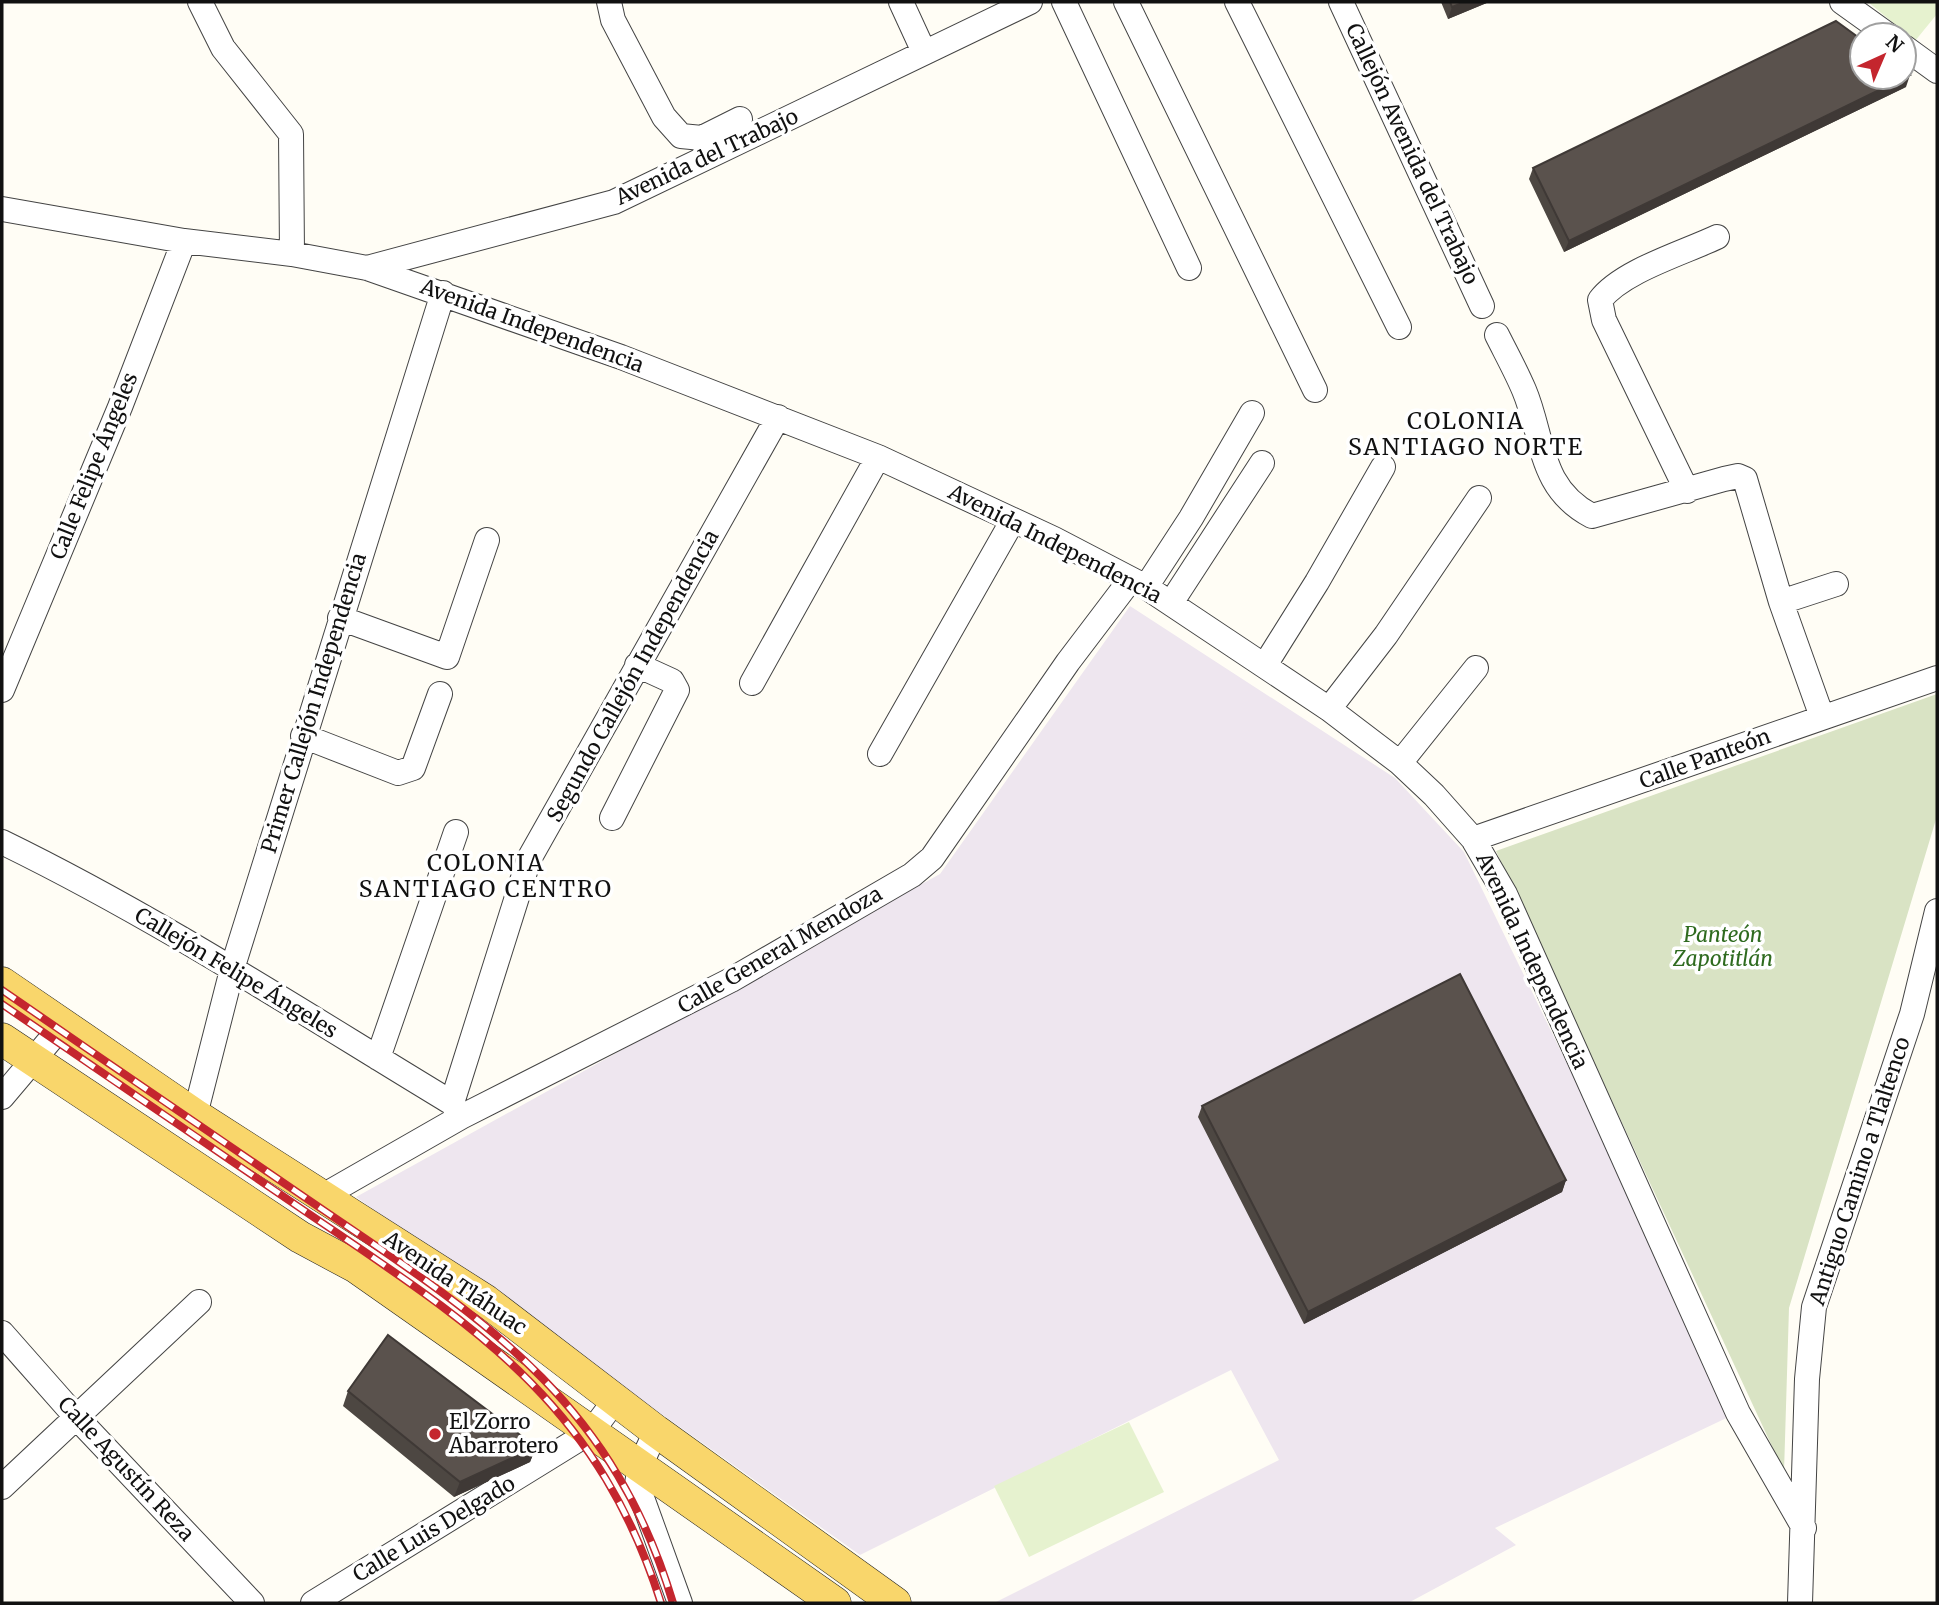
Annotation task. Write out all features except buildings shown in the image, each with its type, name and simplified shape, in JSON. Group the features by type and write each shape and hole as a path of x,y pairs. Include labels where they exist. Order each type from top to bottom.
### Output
{"main road":[{"name":"Avenida Tláhuac","path":"2,983 195,1115 486,1301 656,1431 895,1603"},
{"name":"Avenida Tláhuac","path":"2,1039 300,1237 356,1267 835,1603"}],"street":[{"path":"200,2 223,48 291,134 292,254"},
{"path":"609,2 613,20 658,105 681,136 702,138 740,118"},
{"path":"901,2 924,52"},
{"name":"Avenida del Trabajo","path":"367,268 614,202 1030,2"},
{"path":"1064,2 1189,268"},
{"path":"1126,2 1315,390"},
{"path":"1237,2 1399,327"},
{"name":"Callejón Avenida del Trabajo","path":"1341,2 1482,306"},
{"path":"1842,2 1868,21"},
{"path":"1918,57 1937,71"},
{"name":"Avenida Independencia","path":"2,209 184,241 292,254 367,268 443,293 778,417 878,457 1013,520 1138,583 1329,709 1400,763 1473,839 1505,894 1738,1413 1804,1528"},
{"path":"1687,491 1604,320 1600,300 1608,290 1623,280 1717,237"},
{"name":"Calle Felipe Ángeles","path":"2,690 120,407 184,241"},
{"name":"Primer Callejón Independencia","path":"195,1115 233,966 443,293"},
{"path":"1497,335 1525,391 1538,443 1551,474 1577,508 1592,516 1724,479 1738,476 1745,479 1780,602 1822,717"},
{"name":"Calle General Mendoza","path":"323,1196 457,1110 731,980 912,875 932,858 1068,662 1138,583 1191,517 1252,413"},
{"name":"Segundo Callejón Independencia","path":"457,1110 529,859 778,417"},
{"path":"752,683 878,457"},
{"path":"1171,603 1262,463"},
{"path":"1265,665 1317,582 1383,467"},
{"path":"1329,709 1386,635 1479,498"},
{"path":"880,754 1013,520"},
{"path":"340,618 447,657 488,540"},
{"path":"1780,602 1836,584"},
{"path":"612,818 677,690 672,681 637,665"},
{"path":"1400,763 1476,668"},
{"name":"Calle Panteón","path":"1473,839 1937,678"},
{"path":"303,736 398,773 407,771 413,768 440,694"},
{"path":"378,1058 456,832"},
{"name":"Callejón Felipe Ángeles","path":"2,842 67,874 233,966 457,1110"},
{"name":"Antiguo Camino a Tlaltenco","path":"1800,1603 1807,1379 1814,1307 1912,1014 1937,911"},
{"path":"2,1097 62,1026"},
{"path":"2,1487 198,1303"},
{"name":"Calle Agustín Reza","path":"2,1333 77,1418 252,1603"},
{"name":"Calle Luis Delgado","path":"313,1603 592,1431 617,1399"},
{"path":"656,1431 640,1466 637,1484 680,1603"}],"shaded area":[{"path":"1130,606 1395,778 1464,852 1737,1413 1495,1528 1516,1545 1408,1603 994,1603 1279,1460 1231,1370 860,1555 356,1197 940,874"}],"green space":[{"path":"1868,2 1937,2 1937,14 1918,37 1918,21 1891,21"},
{"name":"Panteón Zapotitlán","path":"1937,694 1937,816 1789,1308 1784,1472 1496,851"},
{"path":"1129,1422 1164,1492 1029,1557 994,1486"}],"railway":[{"path":"2,990 417,1274 473,1316 524,1360 571,1409 611,1464 645,1528 673,1603"},
{"path":"2,1004 411,1284 465,1324 515,1367 560,1414 599,1468 633,1530 661,1603"}],"place":[{"name":"El Zorro Abarrotero","path":"435,1434"}],"district":[{"name":"COLONIA SANTIAGO NORTE","path":"1466,434"},
{"name":"COLONIA SANTIAGO CENTRO","path":"486,876"}]}
